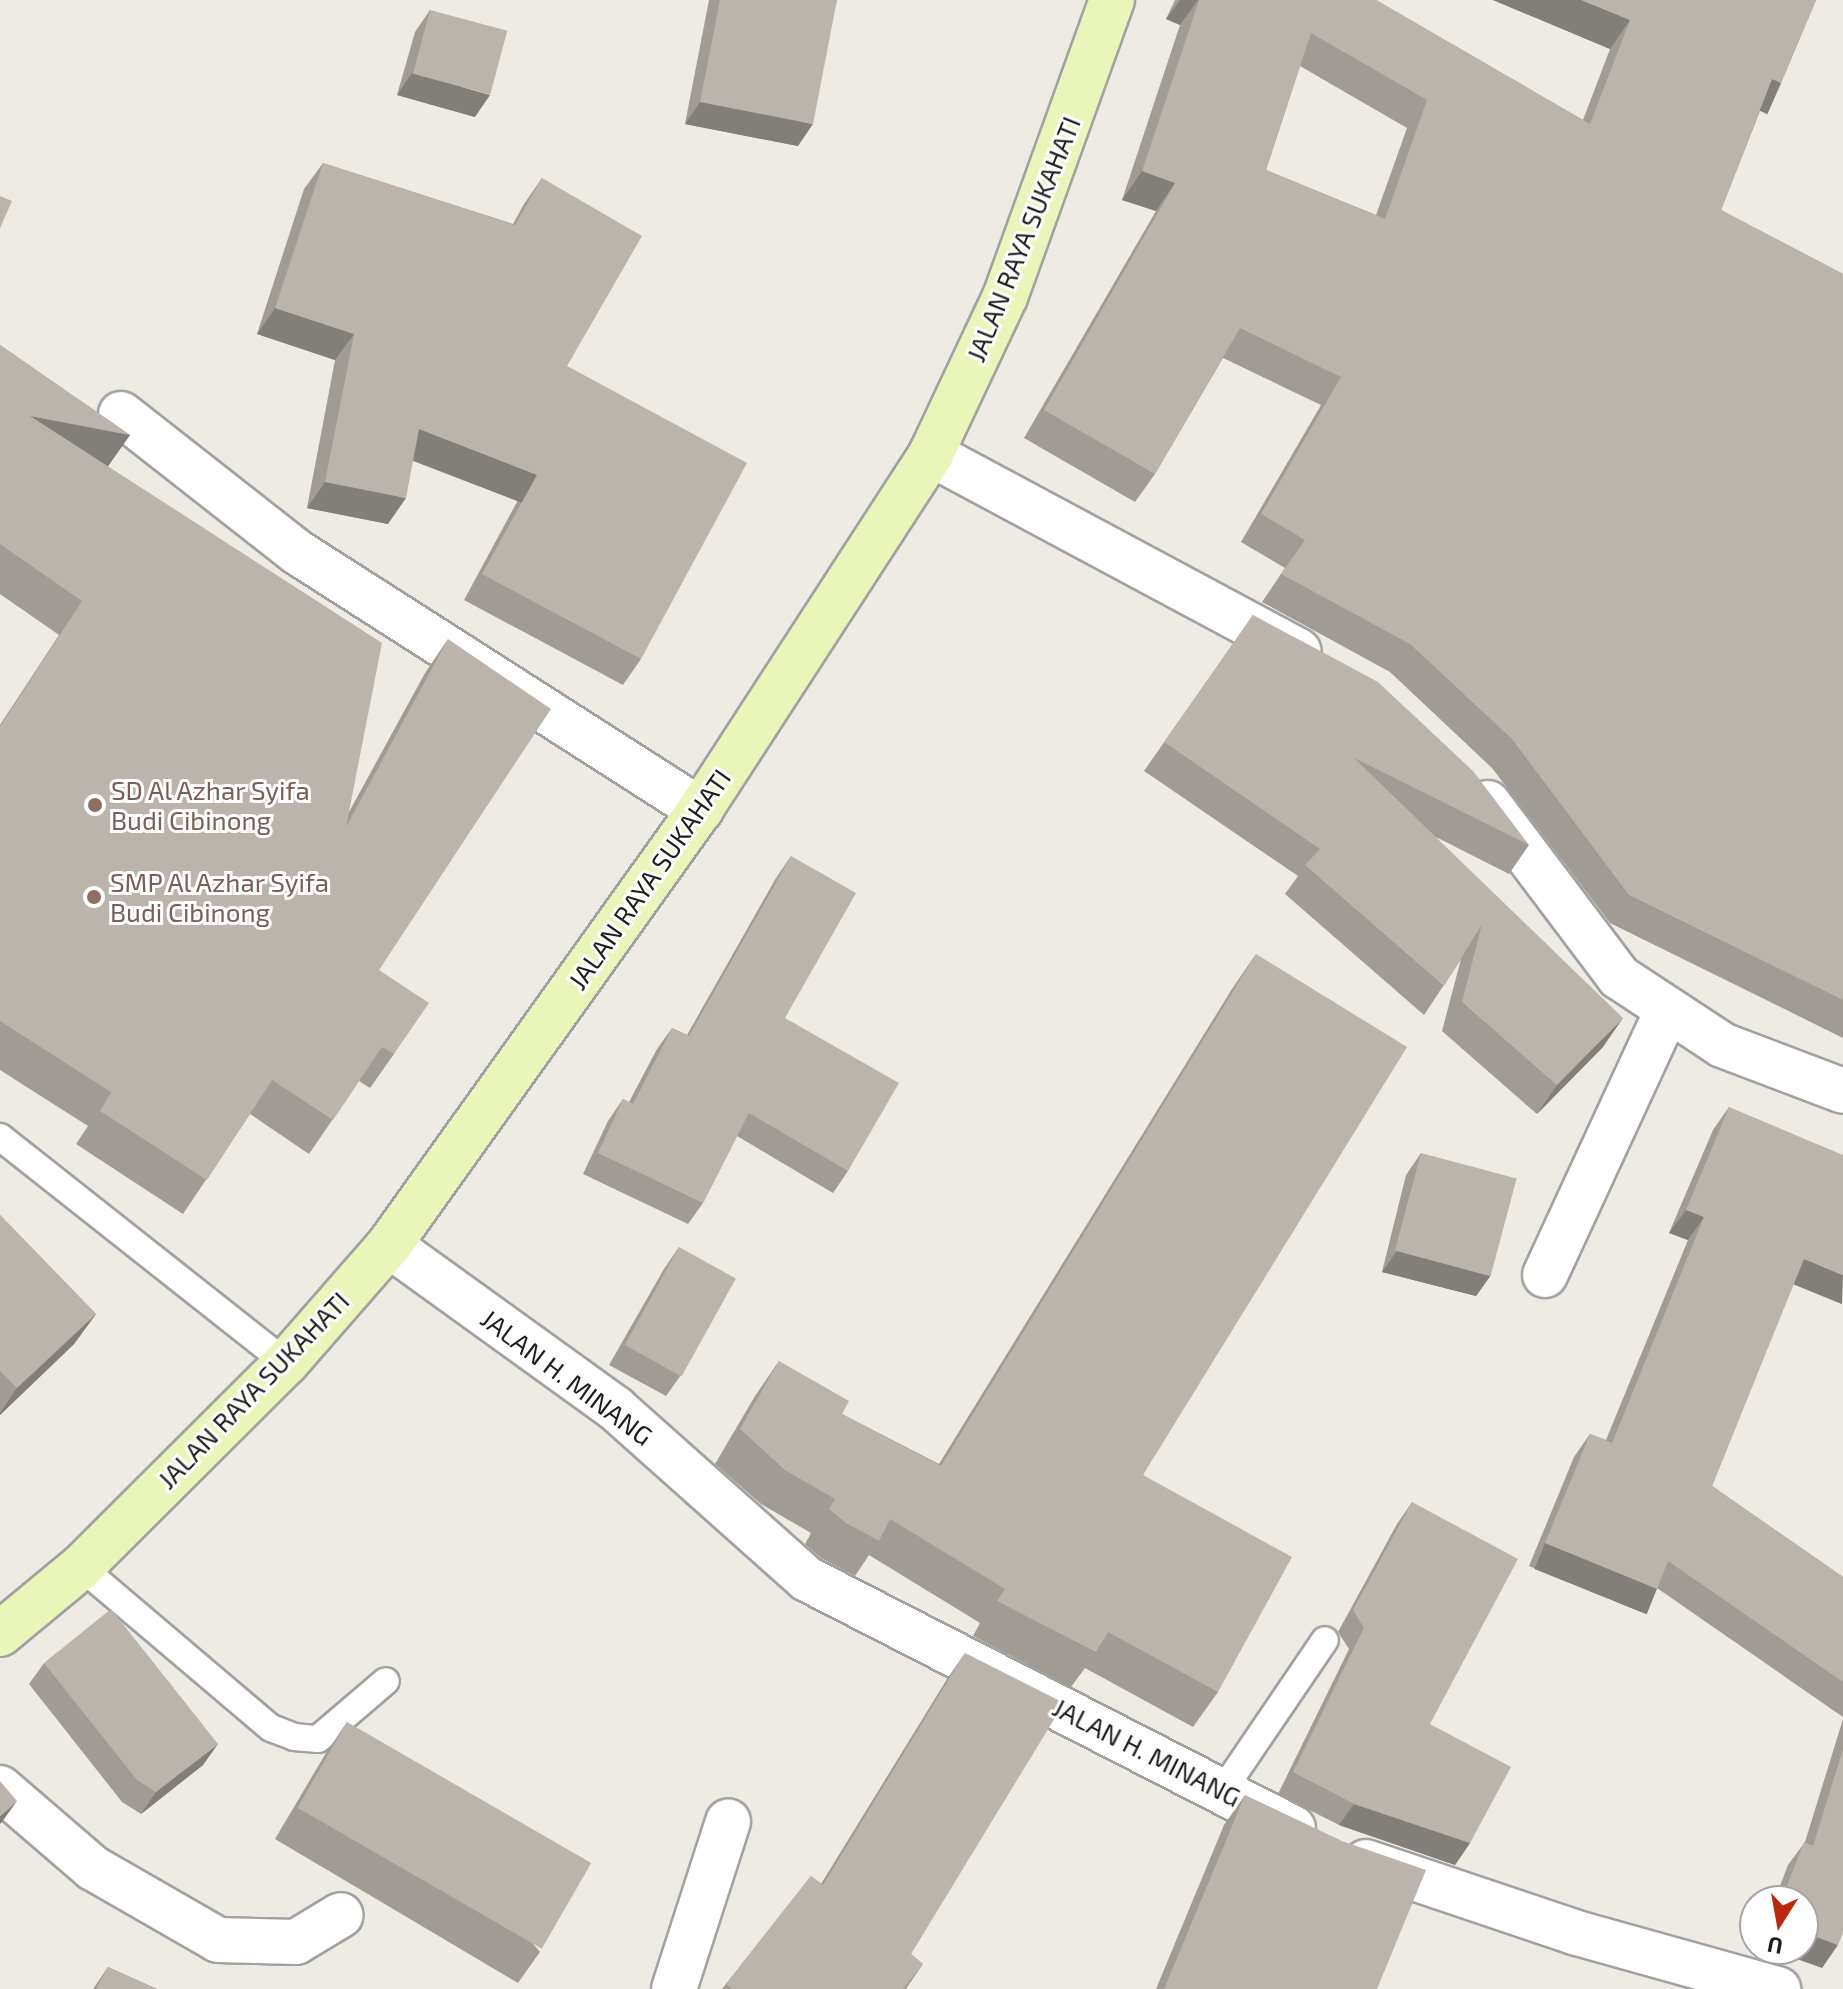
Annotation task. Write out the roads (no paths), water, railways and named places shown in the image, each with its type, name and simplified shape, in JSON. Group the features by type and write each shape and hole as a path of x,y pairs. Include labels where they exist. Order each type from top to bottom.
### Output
{"main road":[{"name":"JALAN RAYA SUKAHATI","path":"0,1634 81,1567 286,1363 389,1245 700,810 931,454 1005,297 1112,0"}],"street":[{"path":"121,414 297,552 700,810"},
{"path":"931,454 1332,668"},
{"path":"1463,773 1619,977 1666,1013 1722,1045 1843,1091"},
{"path":"1545,1275 1666,1013"},
{"name":"JALAN H. MINANG","path":"389,1245 615,1408 807,1579 1223,1790 1329,1848 1455,1895 1778,1989"},
{"path":"0,1788 93,1868 218,1940 296,1942 341,1915"},
{"path":"674,1989 728,1822"}],"lane":[{"path":"0,1137 286,1363"},
{"path":"81,1567 271,1728 294,1737 318,1739 386,1681"},
{"path":"1223,1790 1325,1640"}],"place":[{"name":"SD Al Azhar Syifa Budi Cibinong","path":"95,805"},
{"name":"SMP Al Azhar Syifa Budi Cibinong","path":"94,897"}]}
